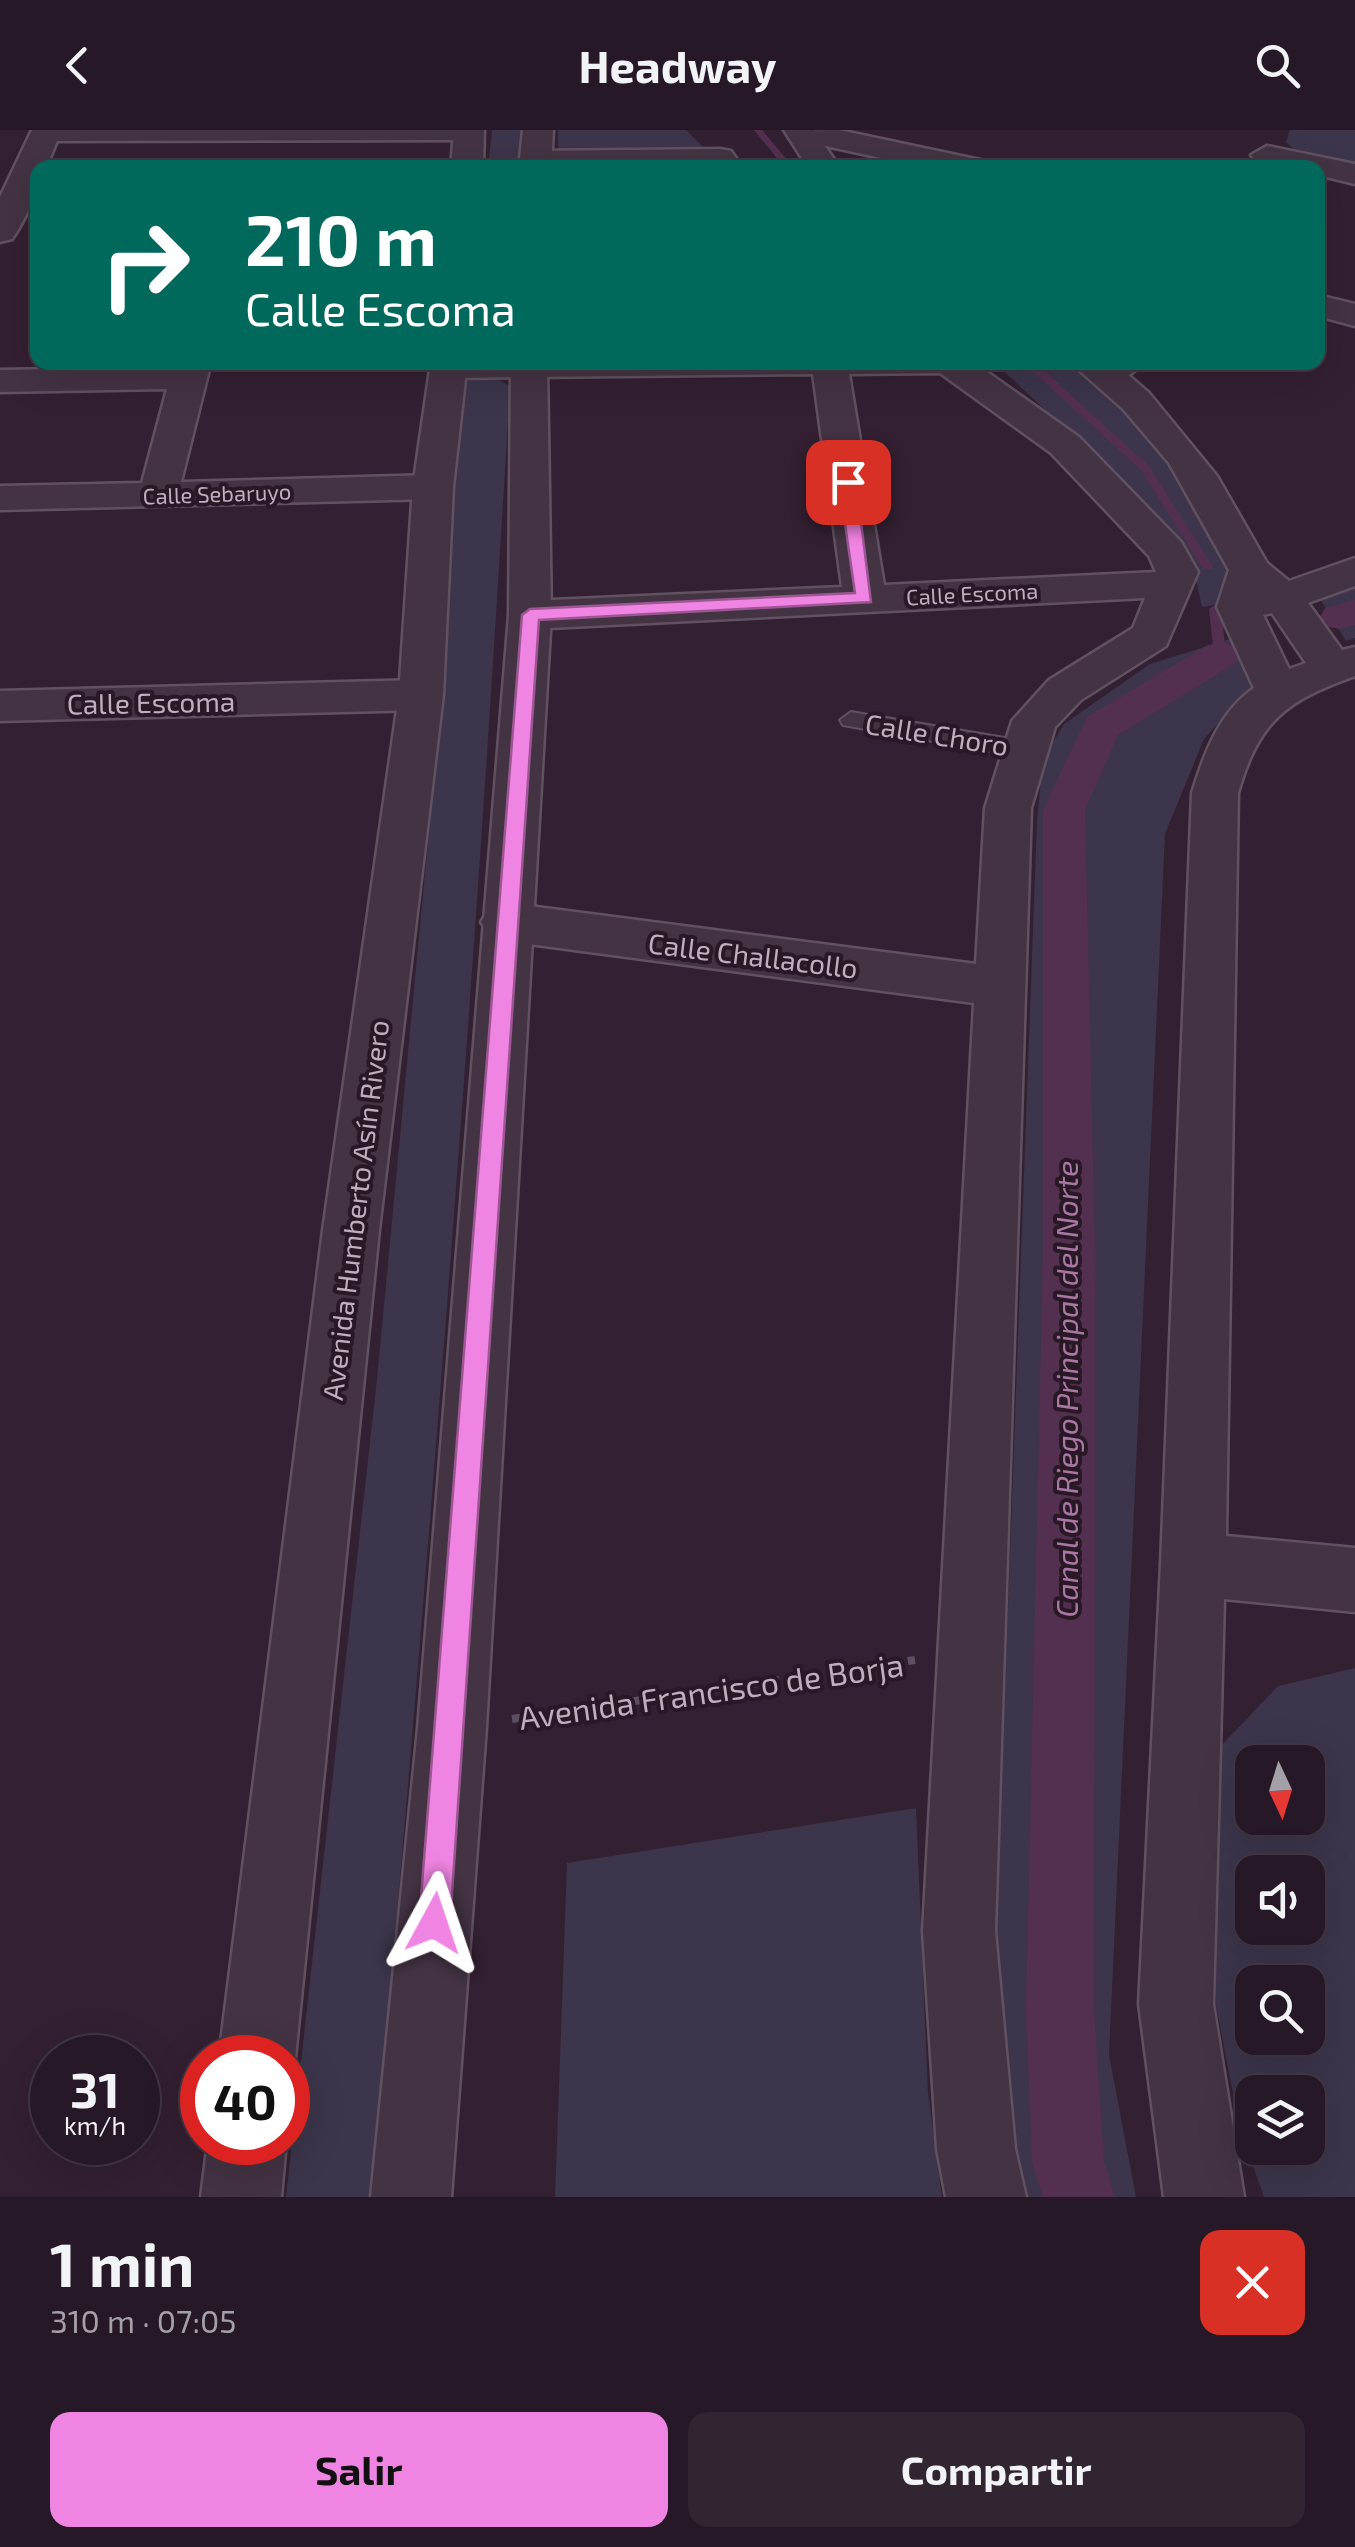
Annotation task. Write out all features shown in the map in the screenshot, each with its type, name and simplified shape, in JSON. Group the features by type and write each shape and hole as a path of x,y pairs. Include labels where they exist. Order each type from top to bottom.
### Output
{"street":[{"path":"34,160 47,131 468,130 467,160"},
{"path":"697,130 722,160"},
{"path":"799,131 819,160"},
{"path":"799,131 936,160"},
{"path":"1267,151 1301,160"},
{"path":"536,152 673,160"},
{"path":"1325,166 1355,174"},
{"path":"0,232 30,168"},
{"path":"1325,308 1355,315"},
{"path":"0,381 190,370 158,495"},
{"name":"Avenida Humberto Asín Rivero","path":"260,2035 351,1230 421,696 434,487 448,370"},
{"path":"410,2197 452,1728 530,615 529,370"},
{"path":"831,370 864,598"},
{"path":"959,370 1065,445 1167,551 1177,572 1150,636 1065,690 1034,721 1022,748 1008,808 959,1931 976,2149 986,2197"},
{"path":"1109,370 1189,462 1232,529 1244,588 1276,689"},
{"name":"Calle Sebaruyo","path":"0,498 434,487"},
{"path":"1283,598 1355,571"},
{"name":"Calle Escoma","path":"530,615 1173,584"},
{"path":"1204,2197 1176,2004 1215,793 1228,745 1276,689 1344,664 1283,598 1244,588"},
{"name":"Calle Escoma","path":"0,706 421,696"},
{"name":"Calle Challacollo","path":"506,922 1000,987"},
{"path":"1193,1564 1355,1580"},
{"path":"241,2197 245,2165"}],"lane":[{"name":"Calle Choro","path":"851,720 1022,748"}],"path":[{"name":"Avenida Francisco de Borja","path":"452,1728 970,1652"}],"shaded area":[{"path":"492,130 523,130 521,160 489,160"},
{"path":"558,130 686,130 702,146 558,151"},
{"path":"1290,130 1355,130 1355,168 1301,156 1286,142"},
{"path":"1002,370 1077,370 1118,402 1168,451 1230,557 1236,601 1202,607 1193,566 1075,438"},
{"path":"490,375 510,386 448,1292 372,2197 286,2197 290,2165 310,2165 310,2035 304,2035 377,1379 442,694 461,385 475,376"},
{"path":"1355,583 1355,638 1346,641 1318,596"},
{"path":"1240,636 1258,679 1204,739 1165,834 1109,2055 1136,2197 1025,2197 1005,2083 995,1962 1037,820 1043,759 1064,724 1150,664"},
{"path":"1355,1668 1355,2197 1264,2197 1253,2165 1325,2165 1325,2075 1235,2075 1235,2104 1216,2005 1218,1749 1278,1686"},
{"path":"916,1808 928,2092 942,2197 555,2197 567,1863"}],"waterway":[{"path":"758,130 783,160"},
{"path":"1037,370 1145,468 1207,567"},
{"path":"1215,609 1220,655"},
{"name":"Canal de Riego Principal del Norte","path":"1339,617 1355,612"},
{"name":"Canal de Riego Principal del Norte","path":"1079,2197 1068,2162 1060,2009 1069,1252 1064,810 1101,727 1220,655"}],"route":[{"path":"434,1923 452,1728 530,615 864,598 848,482"}]}
